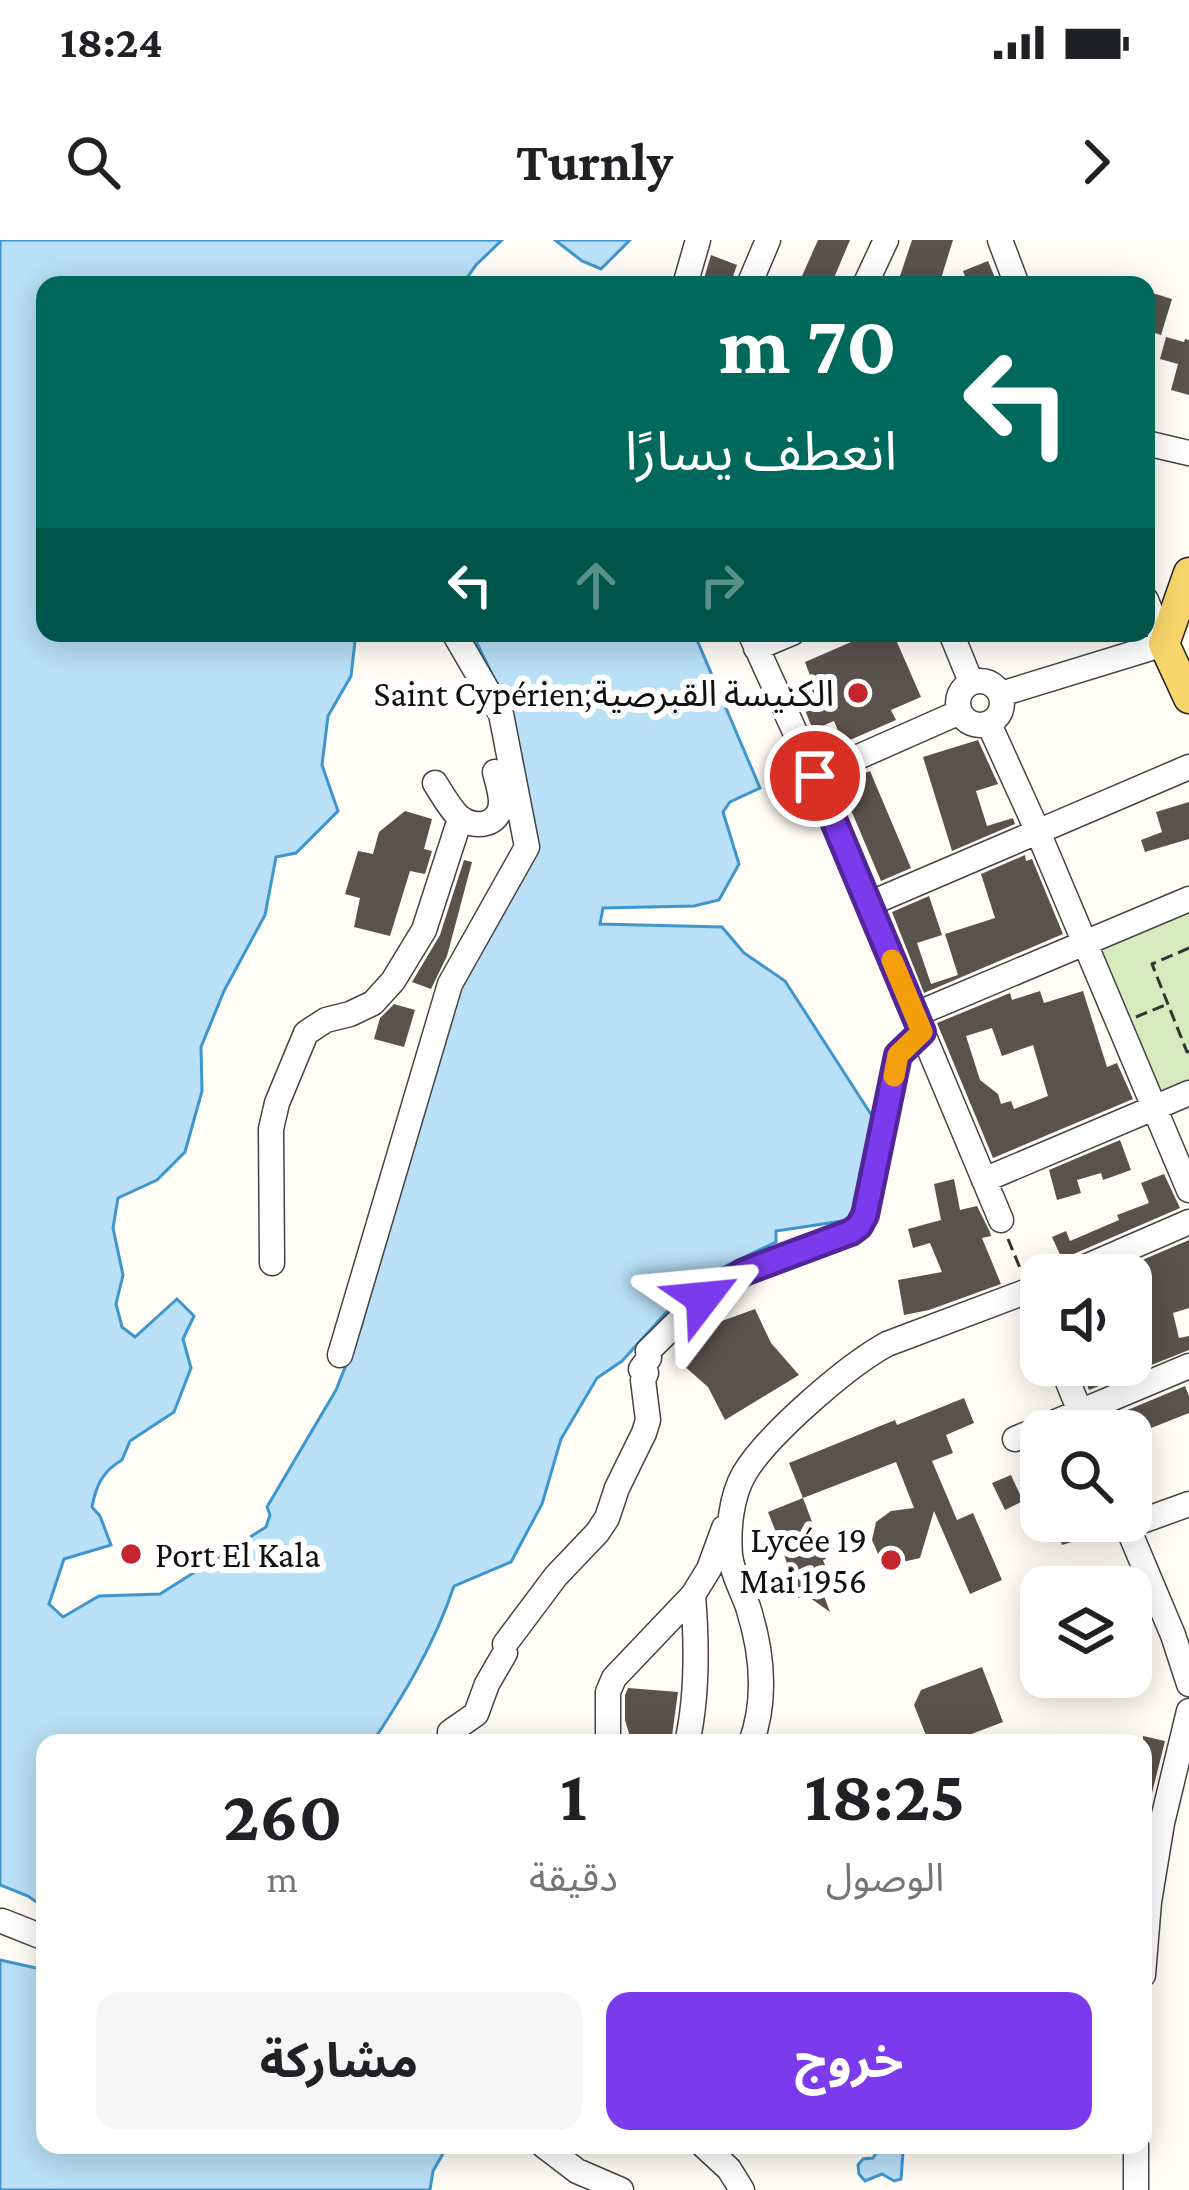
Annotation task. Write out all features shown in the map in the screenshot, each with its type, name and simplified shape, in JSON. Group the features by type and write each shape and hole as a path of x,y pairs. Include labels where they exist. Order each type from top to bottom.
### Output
{"main road":[{"path":"1189,573 1164,644 1189,698"}],"street":[{"path":"688,276 698,240"},
{"path":"753,276 767,240"},
{"path":"869,276 886,240"},
{"path":"1000,240 1014,276"},
{"path":"1155,444 1189,453"},
{"path":"1000,694 1164,644 1155,622"},
{"path":"435,783 460,818 477,825 497,816 501,805 485,720 459,642"},
{"path":"340,1355 450,984 526,847 501,714 459,642"},
{"path":"754,642 1001,1220"},
{"path":"955,642 971,682"},
{"path":"985,681 1000,694 999,715 989,724 968,722 959,712 958,698 971,682 985,681"},
{"path":"815,776 959,712"},
{"path":"989,724 1189,1190"},
{"path":"869,904 1189,767"},
{"path":"272,1263 271,1129 306,1034 326,1020 374,1003 394,981 424,930 460,818"},
{"path":"450,1734 476,1714 505,1648 556,1576 607,1518 648,1420 646,1373 641,1369 648,1351 703,1298 744,1272 859,1226 898,1055 918,1024 1083,943 1189,899"},
{"path":"984,1180 1189,1093"},
{"path":"1115,1254 1189,1222"},
{"path":"608,1734 608,1692 614,1678 693,1595 709,1569 743,1476 759,1455 867,1355 1020,1295"},
{"path":"1105,1410 1189,1366"},
{"path":"1015,1439 1020,1438"},
{"path":"1152,1516 1189,1504"},
{"path":"732,1508 730,1556 759,1644 759,1713 753,1734"},
{"path":"1134,1542 1189,1684"},
{"path":"689,1734 697,1636 693,1595"},
{"path":"1152,1884 1189,1712"},
{"path":"2,1921 36,1934"},
{"path":"555,2154 577,2171 621,2190"},
{"path":"713,2154 742,2190"},
{"path":"1136,2154 1136,2190"}],"path":[{"path":"1189,948 1151,964 1189,1051"},
{"path":"1118,1025 1167,1004"},
{"path":"1001,1220 1020,1259"}],"green space":[{"path":"1189,911 1189,1088 1164,1099 1101,949"}],"water":[{"path":"0,240 502,240 468,276 36,276 36,642 355,642 351,676 328,716 322,765 338,811 296,853 276,857 265,915 224,991 201,1047 202,1091 185,1152 157,1180 118,1198 113,1228 123,1275 116,1304 122,1327 135,1337 177,1299 194,1316 183,1339 191,1368 174,1412 130,1441 122,1460 98,1485 92,1507 111,1545 64,1559 49,1604 63,1617 99,1596 160,1594 266,1527 267,1507 336,1390 361,1327 459,985 538,850 509,709 476,642 698,642 760,788 730,802 723,812 739,864 719,900 694,906 603,908 600,924 722,927 744,953 785,981 874,1119 857,1213 849,1220 776,1231 776,1242 707,1275 682,1295 622,1361 597,1378 561,1439 542,1504 511,1562 454,1586 418,1667 378,1734 36,1734 36,1902 0,1885"},
{"path":"555,240 630,240 601,269"},
{"path":"0,1960 36,1968 36,2154 443,2154 430,2190 0,2190"},
{"path":"875,2154 903,2154 901,2179 894,2181 882,2174 865,2181 858,2165"}],"building":[{"path":"818,240 850,240 835,276 802,276"},
{"path":"912,240 953,240 942,276 900,276"},
{"path":"711,255 737,265 733,276 705,276"},
{"path":"988,261 994,276 965,276 963,271"},
{"path":"1155,294 1172,299 1161,335 1155,333"},
{"path":"1166,337 1189,340 1189,395 1171,390 1178,364 1160,359"},
{"name":"Saint Cypérien;الكنيسة القبرصية","path":"851,642 897,642 921,697 891,710 896,720 843,743 834,721 813,730 796,688 812,681 805,662"},
{"path":"978,740 998,784 976,791 987,826 1013,818 1015,824 952,851 923,757"},
{"path":"870,771 911,868 881,881 840,784"},
{"path":"1189,802 1189,839 1145,852 1141,840 1162,832 1156,812"},
{"path":"405,811 432,819 424,849 432,851 425,874 410,871 390,936 354,927 360,898 345,894 358,851 373,854 379,832"},
{"path":"1025,855 1026,861 1032,859 1063,934 924,993 892,912 929,896 942,935 917,943 931,984 958,975 945,934 995,918 981,874"},
{"path":"464,860 472,862 447,956 431,989 412,982 440,935"},
{"path":"1040,991 1044,1003 1083,991 1107,1067 1117,1063 1133,1099 993,1158 937,1023 1010,993 1012,1000","holes":["992,1028 1002,1056 1033,1045 1048,1096 1014,1109 1011,1101 1001,1104 998,1094 980,1080 966,1036"]},
{"path":"394,1004 415,1010 404,1047 374,1039 380,1018"},
{"path":"1120,1140 1131,1170 1103,1180 1101,1173 1077,1180 1081,1193 1057,1200 1049,1170"},
{"path":"1164,1174 1180,1208 1074,1254 1060,1254 1052,1237 1066,1231 1070,1241 1149,1203 1141,1183"},
{"path":"954,1179 960,1210 977,1206 990,1232 991,1236 982,1238 1001,1284 904,1315 898,1280 942,1272 930,1243 913,1248 908,1229 941,1220 934,1184"},
{"path":"1189,1240 1189,1308 1173,1313 1179,1338 1189,1336 1189,1350 1152,1365 1152,1256"},
{"path":"755,1309 771,1343 799,1375 725,1420 708,1387 675,1358 700,1329"},
{"path":"1185,1386 1189,1396 1189,1413 1152,1428 1152,1410 1128,1410"},
{"path":"964,1398 974,1423 946,1435 953,1453 932,1461 957,1520 973,1513 1002,1580 970,1594 934,1511 920,1558 894,1564 879,1556 872,1540 876,1522 891,1511 914,1508 896,1462 803,1498 789,1463"},
{"path":"1011,1475 1020,1502 1005,1510 992,1483"},
{"path":"803,1498 832,1583 821,1588 830,1612 806,1595 798,1598 782,1548 776,1550 771,1538 777,1535 768,1512"},
{"path":"982,1667 1003,1722 972,1734 925,1734 914,1705 921,1690"},
{"path":"628,1688 678,1692 672,1734 629,1734"},
{"path":"1152,1738 1165,1741 1152,1793"}],"slow traffic":[{"path":"892,960 922,1032 898,1055 894,1076"}],"place":[{"name":"Saint Cypérien;الكنيسة القبرصية","path":"858,693"},
{"name":"Port El Kala","path":"131,1554"},
{"name":"Lycée 19 Mai 1956","path":"891,1560"}],"route":[{"path":"703,1298 744,1272 859,1226 898,1055 922,1032 815,776"}]}
